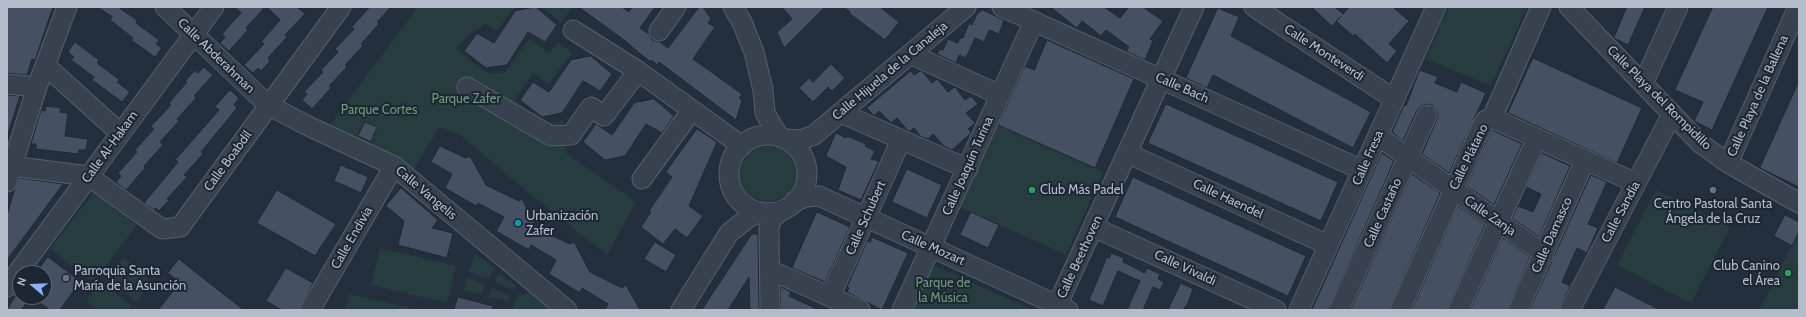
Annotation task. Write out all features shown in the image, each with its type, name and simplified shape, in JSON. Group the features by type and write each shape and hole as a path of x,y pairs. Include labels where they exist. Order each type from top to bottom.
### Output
{"street":[{"path":"68,7 36,87 10,164 88,176"},
{"name":"Calle Abderahman","path":"165,7 268,105"},
{"name":"Calle Al-Hakam","path":"7,287 214,7"},
{"name":"Calle Boabdil","path":"88,176 162,230 180,227 341,7"},
{"path":"659,31 676,7"},
{"path":"733,7 742,22 754,52 763,90 765,113 782,138 798,150 806,168 811,187 819,196"},
{"name":"Calle Hijuela de la Canaleja","path":"782,138 800,140 814,135 966,7"},
{"name":"Calle Bach","path":"1002,7 1362,170"},
{"name":"Calle Beethoven","path":"1060,308 1093,227 1194,7"},
{"name":"Calle Monteverdi","path":"1254,7 1394,99"},
{"name":"Calle Plátano","path":"1400,310 1482,126 1486,120 1492,118 1541,7"},
{"name":"Calle Playa del Rompidillo","path":"1569,7 1702,144 1728,163 1799,203"},
{"path":"1643,84 1678,7"},
{"name":"Calle Playa de la Ballena","path":"1728,163 1798,7"},
{"name":"Calle Fresa","path":"1299,310 1378,136 1433,9"},
{"name":"Calle Joaquín Turina","path":"902,310 968,169 1034,21"},
{"path":"573,30 638,72 692,110 745,143"},
{"path":"910,54 1000,95"},
{"path":"46,65 120,133"},
{"path":"467,87 550,136 571,135 591,107 604,116 638,72"},
{"path":"7,84 36,87"},
{"name":"Calle Vangelis","path":"268,105 306,125 394,166 567,310"},
{"path":"642,179 692,110"},
{"path":"729,233 732,219 729,175 730,164 735,153 758,128 765,113"},
{"path":"841,113 968,169"},
{"name":"Calle Sandía","path":"1570,310 1672,114"},
{"name":"Calle Castaño","path":"1339,310 1427,115"},
{"path":"1492,118 1636,184"},
{"path":"745,143 764,135 782,138"},
{"name":"Calle Hijuela de la Canaleja","path":"806,168 808,148 814,135"},
{"name":"Calle Zanja","path":"1378,136 1544,254"},
{"path":"1458,310 1537,138"},
{"name":"Calle Schubert","path":"830,297 902,140"},
{"name":"Calle Haendel","path":"1127,153 1328,245"},
{"name":"Calle Damasco","path":"1518,310 1585,160"},
{"name":"Calle Endivia","path":"310,310 394,166"},
{"path":"680,310 729,233 748,218 789,206 795,201 804,188 806,168"},
{"path":"731,187 736,197 745,206 755,211 770,212"},
{"path":"795,201 807,197 819,196"},
{"name":"Calle Mozart","path":"819,196 1060,308"},
{"path":"770,212 770,310"},
{"name":"Calle Vivaldi","path":"1093,227 1276,310"},
{"path":"770,270 860,310"}],"green space":[{"name":"Parque Zafer","path":"418,7 515,7 496,31 486,24 471,33 455,49 489,74 505,72 529,39 549,53 558,42 572,53 548,84 533,73 514,101 546,124 563,120 566,153 636,202 607,255 524,189 459,134 440,127 413,170 387,152 330,125"},
{"path":"541,7 571,7 572,8 561,22"},
{"path":"1449,7 1527,7 1491,86 1426,59"},
{"name":"Club Más Padel","path":"997,125 1103,172 1066,255 960,207"},
{"path":"762,146 774,146 784,150 792,158 796,168 796,180 792,190 784,198 774,202 762,202 752,198 744,190 740,180 740,168 744,158 752,150"},
{"path":"1656,190 1730,227 1691,303 1617,265"},
{"path":"93,193 137,225 94,282 50,249"},
{"name":"Club Canino el Área","path":"1799,231 1799,310 1759,310 1764,301"},
{"path":"380,248 456,266 447,303 371,285"},
{"path":"475,254 495,268 486,279 469,272"},
{"path":"123,257 152,282 136,302 106,276"},
{"name":"Parque de la Música","path":"933,265 1033,310 913,310"},
{"path":"499,273 516,286 514,290 496,283 495,279"},
{"path":"467,277 483,284 485,287 481,295 464,290"},
{"path":"101,281 131,306 128,310 98,310 86,300"},
{"path":"493,288 510,296 509,301 488,297 490,290"},
{"path":"529,289 554,310 511,310 520,294 527,294"},
{"path":"349,294 418,310 345,310"}],"building":[{"path":"7,7 53,7 35,60 32,59 27,75 7,73"},
{"path":"98,7 118,7 137,20 136,23 159,40 156,44 162,48 155,57 131,40 133,38 110,20 112,17"},
{"path":"235,7 265,7 246,28 248,30 229,51 220,43 225,37 222,34 241,13"},
{"path":"267,7 297,7 305,14 285,35 287,37 268,58 270,61 261,71 258,68 253,73 244,65 264,44 261,42 280,20"},
{"path":"370,7 391,7 377,22 379,24 361,44 363,46 345,65 347,67 329,86 331,88 312,109 302,100 307,94 304,92 323,72 321,70 338,52 335,49 354,29 352,27"},
{"path":"536,7 557,25 545,42 528,32 507,65 486,68 464,51 477,33 494,43 515,11"},
{"path":"579,7 622,7 629,12 632,7 655,7 640,28 649,34 652,40 660,42 668,48 699,7 703,7 711,19 708,23 715,27 693,59 742,94 739,98 742,100 736,120 659,62 657,65 652,60 651,62"},
{"path":"782,7 825,7 784,48 777,32 792,19"},
{"path":"843,7 880,7 899,22 885,40"},
{"path":"1051,7 1104,7 1120,18 1129,7 1143,7 1163,21 1150,39 1153,41 1145,60 1126,51 1129,47 1106,30 1101,36 1082,21 1077,28"},
{"path":"1312,7 1335,7 1343,14 1349,7 1393,7 1409,21 1389,44 1397,51 1387,63 1355,34 1353,36 1336,21 1332,26"},
{"path":"1627,7 1645,7 1628,45 1614,38"},
{"path":"1713,7 1768,7 1712,130 1694,121 1703,102 1675,90"},
{"path":"1218,8 1239,17 1231,36 1371,112 1353,148 1213,75 1207,88 1186,78"},
{"path":"983,10 1004,20 999,34 989,30 984,42 975,38 966,58 959,55 956,63 937,54 940,49 943,50 948,39 958,43 960,38 963,38 969,23 972,25 977,14"},
{"path":"1047,40 1134,79 1095,168 998,125 1025,66 1034,70"},
{"path":"75,42 99,60 97,63 120,80 117,82 130,92 122,102 92,80 94,77 71,60 74,57 68,52"},
{"path":"591,56 612,74 600,91 583,81 562,113 542,117 520,100 533,82 549,92 571,60"},
{"path":"1533,58 1642,108 1617,163 1508,113"},
{"path":"831,64 845,78 832,91 828,87 813,102 799,88 809,78 813,82"},
{"path":"204,67 213,75 194,96 197,97 177,119 179,121 160,142 163,145 144,166 145,168 126,190 116,182 121,176 118,173 137,152 135,150 154,129 151,126 171,105 169,103 187,82 185,81 195,70 198,73"},
{"path":"1420,70 1438,77 1435,83 1457,92 1461,82 1486,93 1449,173 1422,154 1437,119 1438,114 1432,105 1426,104 1417,110 1403,141 1392,132 1404,105 1406,105"},
{"path":"911,71 914,75 920,71 923,72 932,83 937,79 948,92 955,87 965,100 971,96 978,104 966,113 975,123 968,129 971,132 970,134 952,150 944,146 933,134 928,139 920,136 914,128 908,131 897,118 891,123 879,111 874,116 867,108"},
{"path":"1799,81 1799,187 1760,168"},
{"path":"230,90 239,98 234,105 237,108 201,152 203,154 184,175 187,177 167,199 169,200 159,211 156,208 154,210 144,203 178,162 175,160 219,110 215,107"},
{"path":"7,95 20,96 9,131 7,131"},
{"path":"654,99 674,116 662,133 646,124 625,156 605,160 583,142 596,124 612,135 634,103"},
{"path":"1166,104 1338,182 1321,221 1148,143"},
{"path":"46,106 61,108 60,112 68,113 65,136 88,139 86,150 79,150 78,154 36,149 36,144 31,144 41,110 45,111"},
{"path":"365,122 377,127 371,142 358,136"},
{"path":"697,129 717,142 689,206 703,216 687,238 675,229 663,244 641,227 651,212 649,211 672,177 666,172"},
{"path":"1492,130 1522,144 1494,205 1467,186"},
{"path":"836,133 846,138 847,136 866,144 865,146 875,151 871,159 879,161 861,200 838,190 846,167 826,156"},
{"name":"Urbanización Zafer","path":"440,146 466,158 470,156 486,185 519,201 522,199 538,229 570,244 574,242 590,272 622,288 626,285 640,310 605,310 608,304 582,288 580,293 549,274 556,260 531,245 529,250 496,231 504,217 478,203 476,206 445,188 452,174 431,162"},
{"path":"1382,153 1394,161 1328,310 1312,310"},
{"path":"1542,153 1570,166 1539,237 1512,218 1518,206 1533,212 1541,194 1526,187"},
{"path":"341,165 368,177 361,193 334,181"},
{"path":"907,169 942,185 927,218 892,202"},
{"path":"1412,174 1440,193 1389,310 1351,310"},
{"path":"1591,175 1607,182 1588,224 1598,228 1587,253 1577,248 1562,282 1570,286 1559,310 1530,310"},
{"path":"1133,177 1306,256 1288,296 1115,217"},
{"path":"20,178 63,184 7,260 7,215 14,191"},
{"path":"401,188 438,220 432,228 453,233 447,258 398,245 404,221 386,206"},
{"path":"277,190 336,224 315,256 257,223"},
{"path":"1458,206 1485,225 1447,310 1412,310"},
{"path":"817,212 850,227 825,282 792,268"},
{"path":"971,212 999,225 988,248 960,235"},
{"path":"1785,215 1799,222 1799,231 1792,246 1774,236"},
{"path":"752,234 758,234 759,310 750,310 749,277 728,310 702,310"},
{"path":"872,237 908,253 882,310 847,292 849,288 847,287 867,241 870,242"},
{"path":"1503,238 1530,257 1507,310 1470,310"},
{"path":"655,242 676,255 666,272 644,259"},
{"path":"1111,253 1124,258 1123,262 1145,273 1147,268 1160,274 1158,279 1164,282 1160,290 1153,287 1143,310 1127,310 1140,281 1118,271 1103,306 1089,300 1107,257 1109,258"},
{"path":"48,257 76,278 77,286 60,310 50,310 43,305 52,305 52,265 42,265"},
{"path":"179,259 244,310 158,310 179,284 175,282 177,280 168,273"},
{"path":"286,268 313,283 299,310 282,310 266,301"},
{"path":"1181,283 1193,289 1188,303 1183,310 1168,310"},
{"path":"781,287 791,292 789,296 819,310 781,310"},
{"path":"1615,287 1660,310 1603,310"},
{"path":"458,297 493,306 492,310 454,310"},
{"path":"12,302 12,305 25,305 21,310 7,310"}],"place":[{"name":"Club Más Padel","path":"1032,190"},
{"name":"Centro Pastoral Santa Ángela de la Cruz","path":"1713,190"},
{"name":"Urbanización Zafer","path":"518,223"},
{"name":"Club Canino el Área","path":"1788,273"},
{"name":"Parroquia Santa María de la Asunción","path":"66,278"}],"park label":[{"name":"Parque Cortes","path":"379,110"}]}
